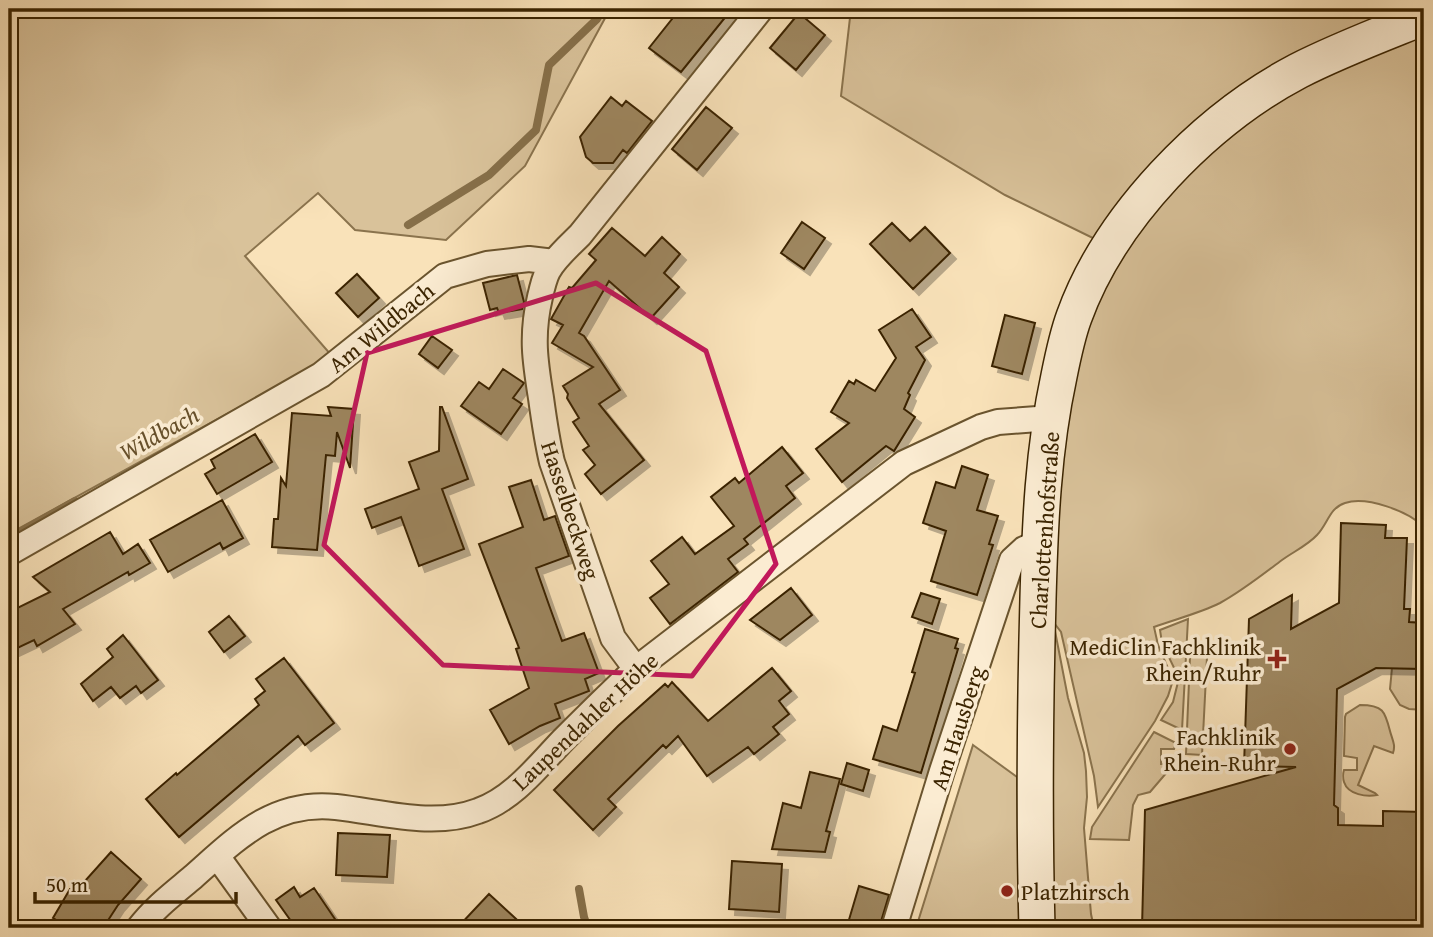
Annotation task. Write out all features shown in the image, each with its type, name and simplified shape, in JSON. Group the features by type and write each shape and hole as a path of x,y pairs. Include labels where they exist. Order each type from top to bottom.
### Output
{"main road":[{"name":"Charlottenhofstraße","path":"1037,928 1035,776 1043,476 1065,348 1087,286 1129,218 1160,181 1198,142 1234,111 1296,72 1424,17"}],"street":[{"path":"554,262 580,235 761,9"},
{"name":"Am Wildbach","path":"9,553 321,376 445,276 487,264 528,259 554,262"},
{"name":"Hasselbeckweg","path":"554,262 543,283 534,330 534,352 548,445 553,467 613,638 636,670"},
{"name":"Laupendahler Höhe","path":"139,928 160,905 237,837 274,816 292,810 332,806 431,819 464,815 494,804 528,776 636,670 904,463 981,427 998,422 1051,418"},
{"name":"Am Hausberg","path":"894,928 942,771 1012,561 1024,549 1040,542"},
{"path":"216,856 269,928"}],"highlighted area":[{"path":"596,283 706,351 776,564 692,676 443,665 324,545 367,353"}],"shaded area":[{"path":"9,9 610,9 525,166 446,240 355,230 318,193 245,256 332,356 9,534"},
{"path":"851,9 1416,9 1358,34 1101,242 1005,195 841,96"},
{"path":"1424,31 1424,527 1387,506 1354,501 1345,503 1335,509 1313,539 1236,593 1212,607 1154,627 1158,645 1173,680 1155,721 1098,807 1094,776 1061,632 1051,619 1057,480 1079,353 1101,289 1160,200 1208,151 1295,87"},
{"path":"1188,619 1182,730 1161,720 1173,702 1179,678 1162,643 1160,630"},
{"path":"1055,631 1068,698 1084,753 1087,797 1084,828 1094,928 1051,928 1050,713"},
{"path":"1190,657 1207,657 1202,755 1186,754"},
{"path":"1392,668 1424,669 1424,710 1400,705 1390,689"},
{"path":"1360,705 1374,706 1382,710 1394,745 1393,753 1374,746 1358,785 1377,795 1363,795 1349,790 1344,781 1344,770 1357,770 1357,758 1344,756 1345,717"},
{"path":"1154,732 1176,743 1174,749 1161,749 1161,764 1174,764 1150,792 1138,795 1133,805 1129,840 1090,839 1092,827"},
{"path":"973,745 1017,777 1019,928 916,928"}],"building":[{"path":"680,9 732,9 681,72 649,48"},
{"path":"799,13 825,35 796,70 770,48"},
{"path":"611,97 622,106 626,101 652,121 627,153 623,150 613,163 593,163 586,157 580,137"},
{"path":"706,107 732,128 697,170 672,149"},
{"path":"802,222 825,238 804,269 781,253"},
{"path":"892,223 910,241 925,227 950,253 913,289 870,244"},
{"path":"612,228 645,256 662,237 680,254 664,273 679,287 651,318 609,281 579,333 584,336 620,390 599,404 644,460 601,494 585,474 595,465 583,450 589,446 573,422 579,418 563,386 593,367 552,343 563,325 551,319 569,287 572,288 596,260 589,254"},
{"path":"357,274 379,298 358,317 336,293"},
{"path":"517,275 524,302 522,309 499,313 497,308 490,310 483,283"},
{"path":"912,309 931,337 916,347 925,360 908,393 910,395 904,409 915,417 894,451 886,446 842,482 816,449 849,423 831,412 849,381 854,384 856,380 875,391 896,358 879,330"},
{"path":"1005,315 1035,323 1022,374 992,366"},
{"path":"432,336 452,350 438,368 419,354"},
{"path":"503,369 524,383 513,398 522,404 501,434 461,406 479,382 489,389"},
{"path":"328,407 354,409 350,468 337,432 335,456 326,455 317,550 272,547 274,519 278,519 281,478 286,486 292,413 331,416"},
{"path":"440,407 468,479 442,489 464,549 419,566 401,517 372,528 365,509 419,489 409,462 439,451"},
{"path":"255,434 272,462 217,494 205,474 215,468 211,460"},
{"path":"782,447 803,473 786,486 795,498 744,539 748,544 728,559 738,572 670,624 650,598 669,584 651,561 682,537 695,554 734,526 711,497 735,478 739,483"},
{"path":"962,466 988,475 977,510 998,516 989,544 993,545 977,595 931,581 946,531 923,523 936,482 955,488"},
{"path":"531,480 544,520 555,516 569,556 536,568 549,605 562,641 584,633 599,673 585,679 589,691 555,704 560,718 509,744 490,710 529,688 516,649 519,648 479,544 523,527 509,487"},
{"path":"222,500 243,538 223,549 220,543 168,572 150,540"},
{"name":"Fachklinik Rhein-Ruhr","path":"1341,523 1386,525 1385,538 1407,538 1404,609 1410,609 1409,622 1424,623 1424,669 1376,668 1337,689 1334,805 1338,808 1338,825 1383,826 1383,811 1424,812 1424,928 1142,928 1145,810 1296,767 1244,766 1249,619 1292,595 1291,629 1339,603"},
{"path":"110,532 123,554 138,544 150,563 129,575 128,572 63,609 75,624 37,646 34,640 9,652 9,612 50,592 33,577"},
{"path":"791,588 812,615 780,640 750,620"},
{"path":"921,593 940,599 932,624 912,617"},
{"path":"229,616 245,636 224,652 209,632"},
{"path":"925,629 958,639 955,648 958,649 921,773 873,759 883,726 897,731"},
{"path":"123,635 158,680 141,693 136,686 120,698 111,687 93,701 81,684 113,657 107,649"},
{"path":"284,658 334,723 305,745 298,736 179,837 146,799 259,705 255,699 265,691 256,679"},
{"path":"772,668 791,691 779,701 789,714 773,727 779,734 754,754 748,747 707,776 678,736 666,748 663,745 608,799 616,807 593,830 554,790 665,684 668,687 672,682 708,721"},
{"path":"847,763 869,770 863,791 841,784"},
{"path":"810,772 840,779 826,831 830,832 825,852 772,849 783,803 801,808"},
{"path":"338,833 390,835 387,877 336,875"},
{"path":"111,852 141,879 118,905 103,928 70,928 53,918 70,889 77,890"},
{"path":"732,861 782,864 779,912 729,909"},
{"path":"859,886 889,895 879,928 863,928 848,923"},
{"path":"294,887 300,897 314,888 341,928 296,928 276,900"},
{"path":"489,894 526,928 457,928"}],"waterway":[{"name":"Wildbach","path":"408,225 489,175 536,130 549,65 597,19 603,9"},
{"name":"Wildbach","path":"20,532 75,501"},
{"path":"579,889 588,928"}],"place":[{"name":"MediClin Fachklinik Rhein/Ruhr","path":"1277,659"},
{"name":"Fachklinik Rhein-Ruhr","path":"1290,749"},
{"name":"Platzhirsch","path":"1007,891"}]}
